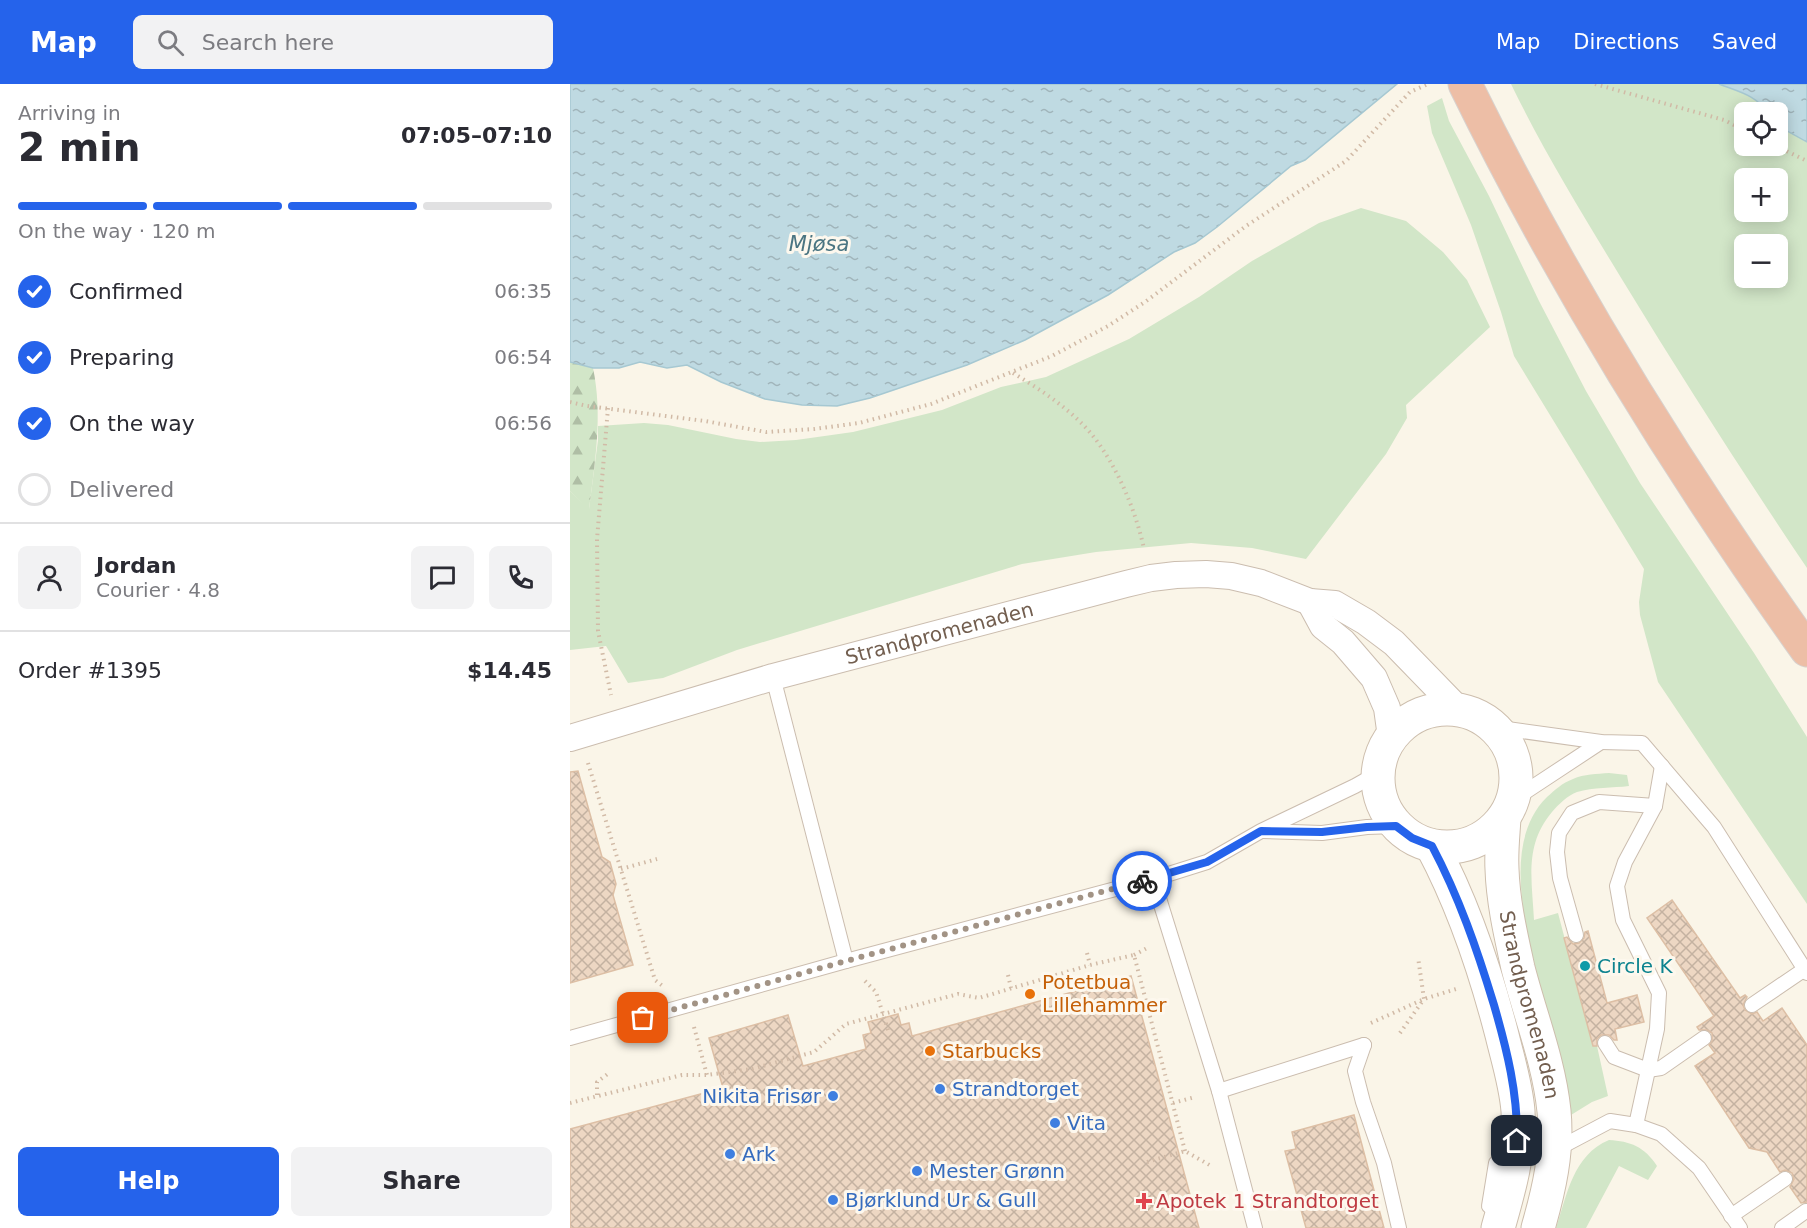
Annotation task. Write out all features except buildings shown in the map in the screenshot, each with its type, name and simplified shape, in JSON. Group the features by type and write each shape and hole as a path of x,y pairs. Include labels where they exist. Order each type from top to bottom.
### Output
{"highway":[{"path":"1467,88 1508,169 1600,334 1704,500 1807,650"},
{"path":"1776,607 1807,627"}],"street":[{"name":"Strandpromenaden","path":"570,738 773,677 1151,578 1206,574 1231,576 1261,583 1310,602 1335,604 1366,622 1394,643 1459,710"},
{"path":"1310,602 1323,626 1344,642 1374,678 1387,708 1391,737"},
{"path":"1439,709 1459,710 1477,716 1493,727 1506,741 1514,760 1516,780 1508,809 1490,833 1472,843 1452,847 1432,846 1412,838 1396,826 1384,809 1379,792 1378,773 1382,754 1391,737 1404,723 1420,714 1439,709"},
{"name":"Strandpromenaden","path":"1508,809 1502,868 1507,908 1518,969 1547,1072 1554,1111 1555,1149 1548,1196 1538,1228"},
{"name":"Strandpromenaden","path":"1432,846 1452,885 1477,950 1514,1082 1518,1112 1517,1141 1508,1196 1498,1228"}],"lane":[{"path":"773,677 846,961"},
{"path":"1493,727 1601,741 1642,743 1714,827 1806,971 1752,1005"},
{"path":"1508,809 1601,741"},
{"path":"1636,1125 1657,1029 1659,993 1623,920 1617,886 1625,862 1655,806 1662,766"},
{"path":"570,1038 1153,879 1207,862 1261,831 1378,773"},
{"path":"1576,935 1560,878 1557,852 1559,833 1572,813 1599,802 1655,806"},
{"path":"1261,831 1322,832 1396,826"},
{"path":"1153,879 1219,1091 1255,1228"},
{"path":"1605,1043 1614,1057 1648,1070 1661,1068 1704,1038"},
{"path":"1219,1091 1364,1045 1355,1071 1362,1102 1383,1163 1399,1228"},
{"path":"1555,1149 1610,1121 1636,1125 1661,1134 1699,1168 1740,1228"},
{"path":"1484,1228 1496,1163"},
{"path":"1731,1216 1785,1179"},
{"path":"1782,1228 1806,1211"}],"path":[{"path":"570,402 766,432 859,423 932,404 1053,356 1108,326 1145,302 1246,226 1346,161 1410,92 1428,84"},
{"path":"1595,84 1724,120 1734,125"},
{"path":"1788,152 1807,161"},
{"path":"1012,373 1044,392 1092,436 1110,464 1139,524 1145,556"},
{"path":"608,408 597,539 598,631 612,699"},
{"path":"587,759 655,980 688,1005 707,1075"},
{"path":"621,869 657,859"},
{"path":"1087,953 1090,965"},
{"path":"570,1103 682,1075 707,1075 752,1069 814,1052 846,1024 958,994 979,998 1090,965 1134,955 1185,1151 1147,1162"},
{"path":"1400,1033 1424,999 1418,957"},
{"path":"846,961 876,992 889,1033"},
{"path":"1008,975 1011,988"},
{"path":"597,1095 597,1082 609,1073"}],"green space":[{"path":"1511,84 1719,84 1739,91 1758,102 1734,102 1734,156 1788,156 1788,132 1807,142 1807,568 1645,317 1537,134"},
{"path":"1442,98 1449,121 1586,391 1640,483 1754,653 1807,737 1807,904 1658,682 1640,615 1639,602 1644,569 1514,356 1471,225 1432,133 1427,106"},
{"path":"1361,208 1406,221 1443,252 1467,280 1490,327 1406,405 1407,418 1386,454 1306,559 1252,548 1191,543 1096,552 1022,564 737,650 663,678 628,683 606,646 570,650 570,491 589,509 598,426 644,423 668,425 760,442 796,440 853,432 942,410 1001,387 1046,377 1129,339 1199,297 1252,261 1319,223"},
{"path":"570,362 593,368 596,386 597,439 589,510 570,491"},
{"path":"1609,773 1627,775 1629,786 1596,788 1574,793 1554,809 1543,824 1533,850 1531,877 1534,920 1558,913 1593,1046 1597,1046 1608,1096 1592,1102 1571,1115 1568,1092 1529,939 1521,887 1521,862 1525,838 1533,816 1547,797 1577,777"},
{"path":"1609,1140 1636,1146 1657,1166 1648,1180 1619,1166 1586,1228 1556,1228 1568,1190 1579,1166 1587,1155"}],"water":[{"name":"Mjøsa","path":"570,84 1397,84 1305,160 1291,166 1217,227 1195,243 1174,252 1108,295 1025,340 967,365 870,398 837,406 802,405 765,399 721,382 687,365 667,368 640,362 619,368 593,368 570,362"},
{"path":"1719,84 1807,84 1807,142 1788,132 1788,102 1758,102 1739,91"}],"way so far":[{"path":"643,1018 1142,881"}],"place":[{"name":"Circle K","path":"1585,966"},
{"name":"Potetbua Lillehammer","path":"1030,994"},
{"name":"Starbucks","path":"930,1051"},
{"name":"Strandtorget","path":"940,1089"},
{"name":"Nikita Frisør","path":"833,1096"},
{"name":"Vita","path":"1055,1123"},
{"name":"Ark","path":"730,1154"},
{"name":"Mester Grønn","path":"917,1171"},
{"name":"Bjørklund Ur & Gull","path":"833,1200"},
{"name":"Apotek 1 Strandtorget","path":"1144,1201"}],"route":[{"path":"1142,881 1207,862 1261,831 1322,832 1396,826 1412,838 1432,846 1452,885 1483,967 1514,1082 1518,1112 1517,1141"}]}
